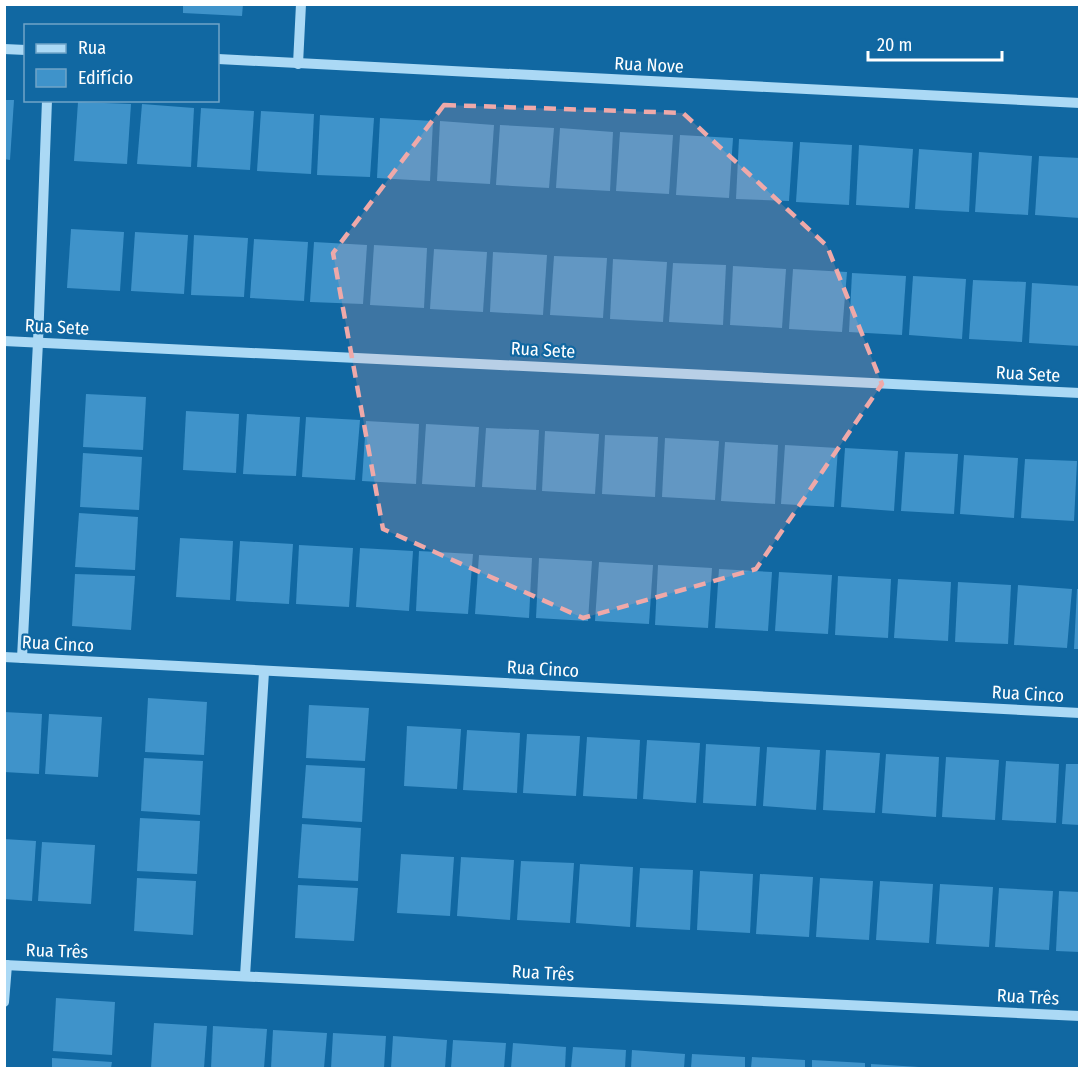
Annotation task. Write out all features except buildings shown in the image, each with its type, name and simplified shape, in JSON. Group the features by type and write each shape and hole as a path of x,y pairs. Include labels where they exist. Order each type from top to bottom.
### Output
{"street":[{"path":"298,64 301,4"},
{"path":"4,49 24,50"},
{"name":"Rua Nove","path":"219,59 1080,104"},
{"path":"22,658 38,342 47,102"},
{"name":"Rua Sete","path":"4,341 1080,393"},
{"name":"Rua Cinco","path":"4,657 1080,713"},
{"path":"245,976 264,672"},
{"path":"4,1002 6,965"},
{"name":"Rua Três","path":"6,965 1080,1016"}],"highlighted area":[{"path":"444,105 683,113 827,246 882,384 756,569 583,618 383,529 333,253"}]}
